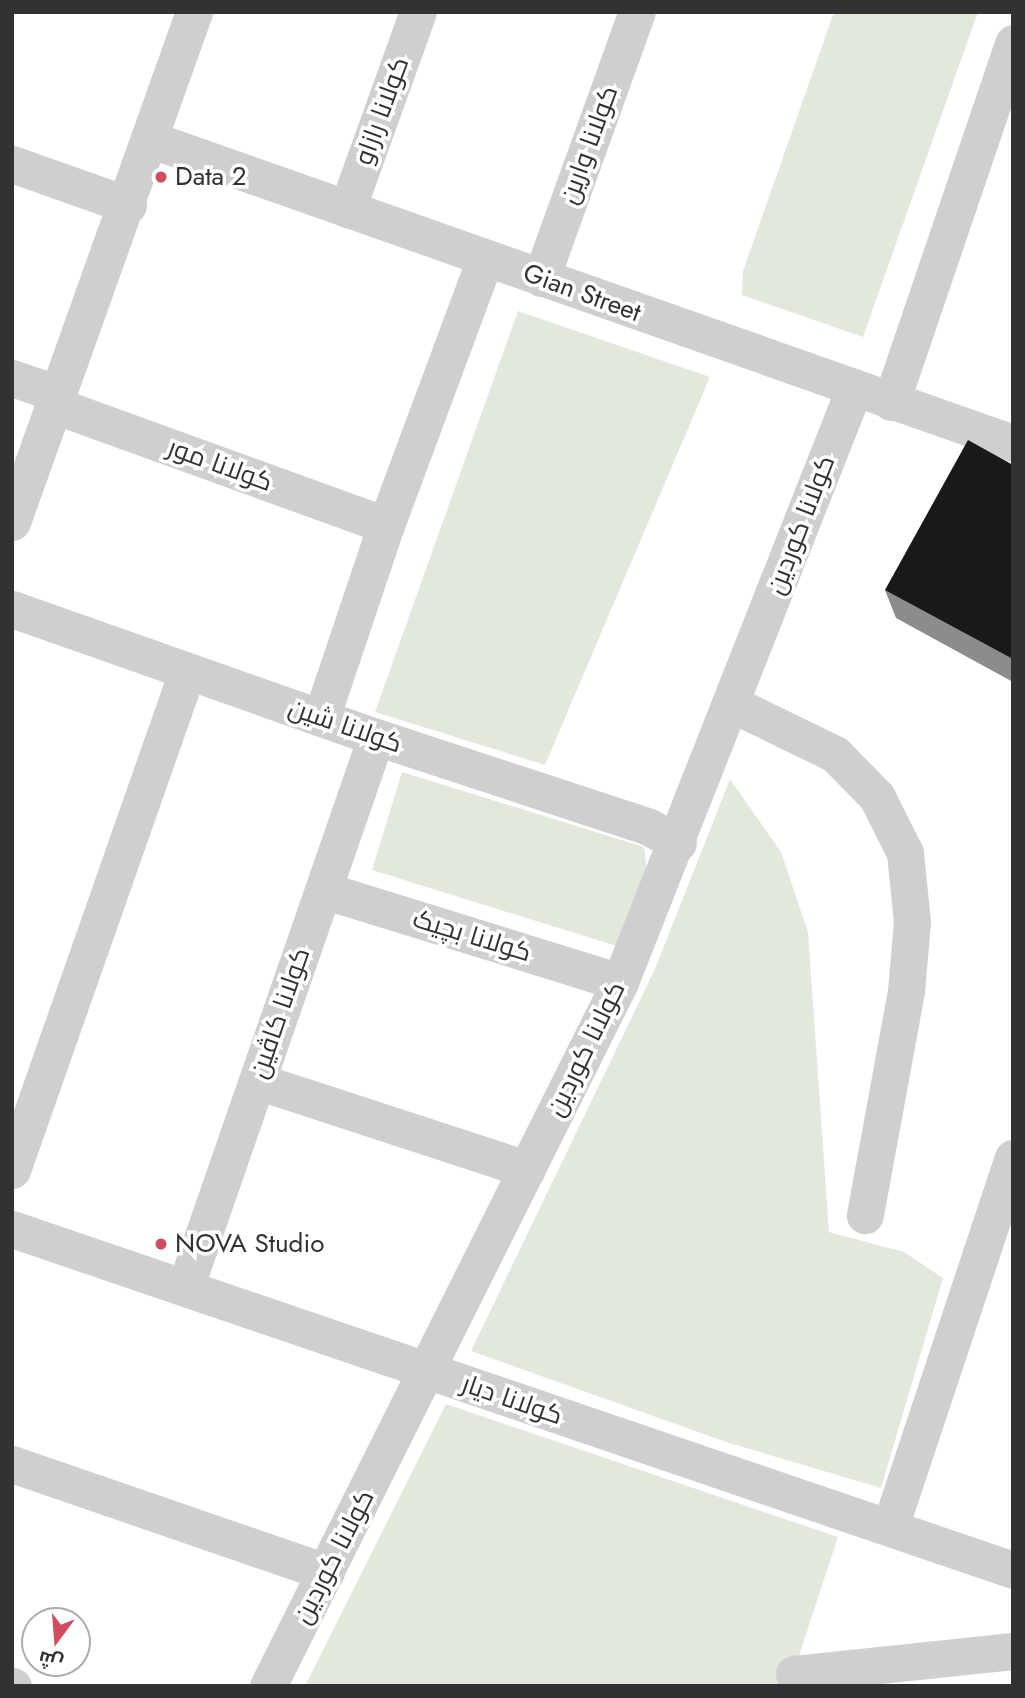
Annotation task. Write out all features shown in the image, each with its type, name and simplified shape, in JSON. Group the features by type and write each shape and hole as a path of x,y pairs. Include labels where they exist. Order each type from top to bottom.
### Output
{"street":[{"path":"12,522 152,140 194,12"},
{"name":"کولانا رازاو","path":"347,209 418,12"},
{"name":"کولانا وارین","path":"541,278 638,12"},
{"path":"891,402 1013,43"},
{"name":"Gian Street","path":"152,140 1013,443"},
{"path":"12,164 128,205"},
{"path":"321,718 386,525 485,259"},
{"name":"کولانا مور","path":"12,378 57,400 386,525"},
{"name":"کولانا کوردین","path":"268,1686 428,1372 620,982 678,843 854,389"},
{"name":"کولانا شین","path":"12,609 376,737 649,827 678,843"},
{"path":"12,1170 187,672"},
{"path":"732,704 835,754 877,797 905,853 912,922 906,991 865,1215"},
{"name":"کولانا کاڤین","path":"185,1288 376,737"},
{"name":"کولانا بچیک","path":"323,890 620,982"},
{"path":"257,1081 527,1169"},
{"path":"890,1527 1013,1158"},
{"name":"کولانا دیار","path":"12,1229 1013,1570"},
{"path":"12,1464 326,1572"},
{"path":"794,1674 1013,1651"}],"shaded area":[{"path":"834,12 978,12 863,337 742,295 743,271"},
{"path":"518,311 710,377 545,765 375,712"},
{"path":"402,772 644,847 647,870 623,948 372,870"},
{"path":"730,779 781,852 808,932 829,1232 904,1252 943,1278 881,1488 726,1442 471,1351 655,969"},
{"path":"446,1404 838,1537 789,1686 305,1686"}],"building":[{"path":"968,440 1013,465 1013,659 885,590"}],"place":[{"name":"Data 2","path":"161,177"},
{"name":"NOVA Studio","path":"161,1244"}]}
